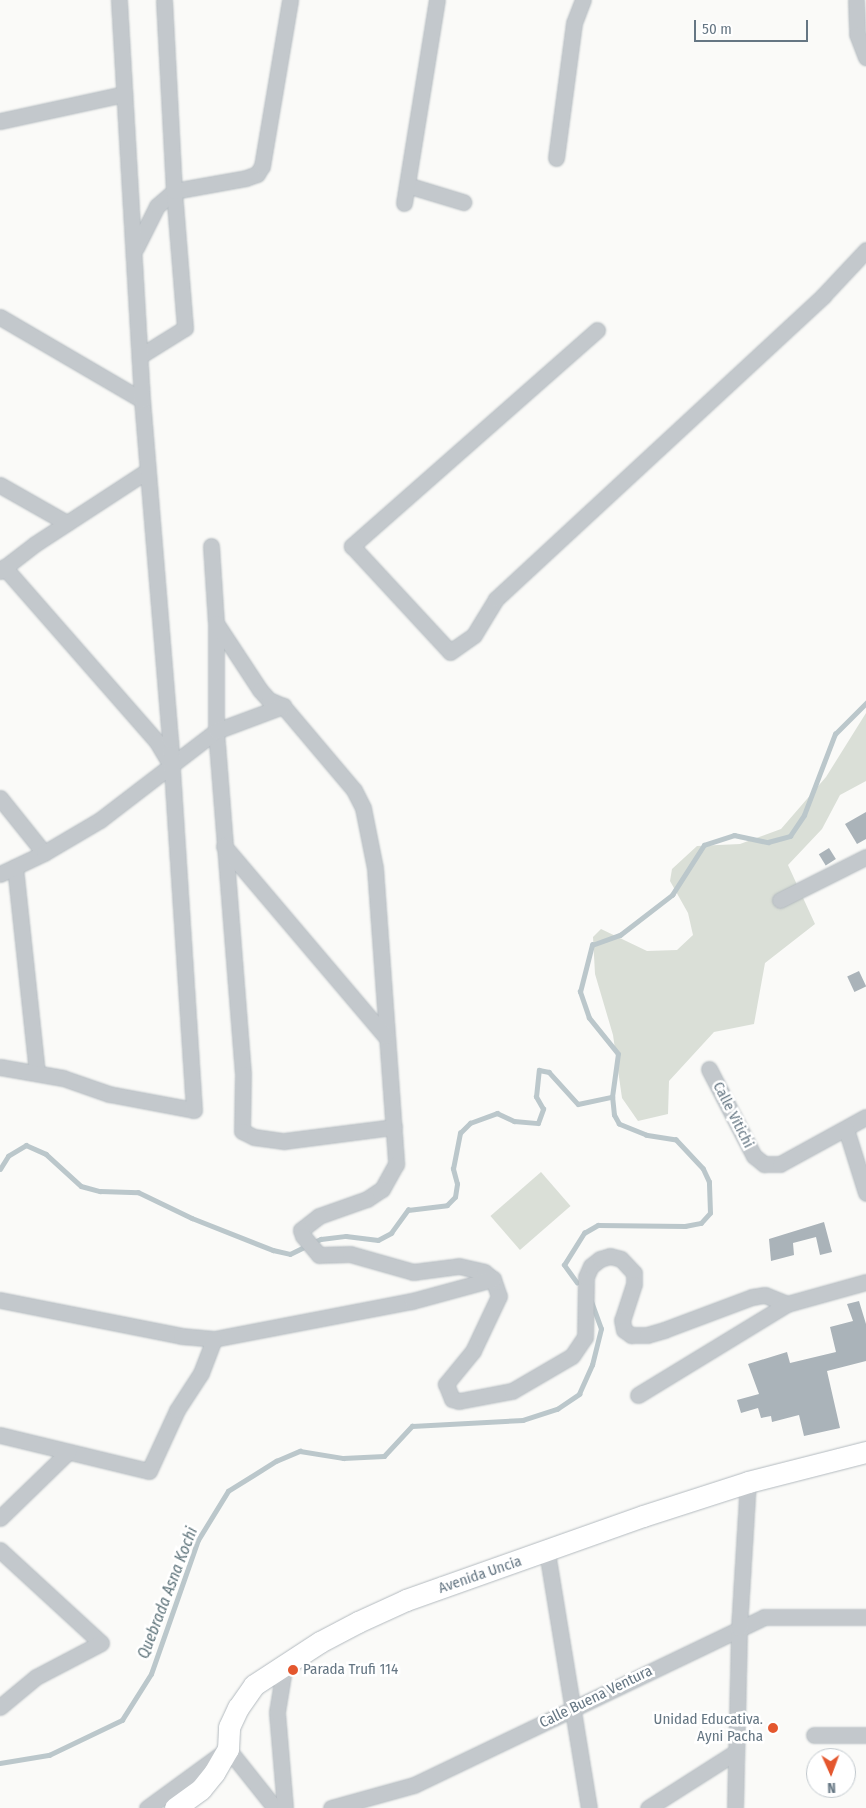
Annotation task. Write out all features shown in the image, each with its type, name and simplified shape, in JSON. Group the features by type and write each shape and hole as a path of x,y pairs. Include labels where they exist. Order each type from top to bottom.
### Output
{"street":[{"path":"0,1067 63,1078 109,1094 194,1110 142,400 118,0"},
{"path":"140,356 185,328 174,191 164,0"},
{"path":"134,252 157,206 174,191 246,178 256,174 262,166 290,0"},
{"path":"404,203 437,0"},
{"path":"556,158 574,23 583,0"},
{"path":"856,0 857,34 866,57"},
{"path":"0,121 124,94"},
{"path":"406,186 464,202"},
{"path":"597,330 352,546 450,652 474,635 496,599 823,296 866,250"},
{"path":"0,317 142,400"},
{"path":"147,471 67,523 2,569 157,742 170,764"},
{"path":"0,485 67,523"},
{"path":"211,546 216,623 216,731 243,1074 242,1131 254,1137 284,1141 394,1127"},
{"path":"216,623 260,690 269,700 283,706 354,790 363,808 374,868 396,1164 382,1190 367,1199 319,1216 301,1230 303,1236 319,1255 350,1254 413,1272 459,1266 484,1272 493,1279 499,1296 473,1350 446,1384 452,1399 477,1399 512,1391 572,1356 585,1337 586,1277 591,1266 610,1256 621,1258 634,1273 634,1284 622,1320 624,1330 631,1335 647,1335 664,1330 752,1297 765,1295 787,1304"},
{"path":"0,874 44,853 100,820 170,764 216,731 283,706"},
{"path":"0,798 44,853"},
{"path":"224,846 386,1036"},
{"path":"780,900 866,857"},
{"path":"15,867 37,1074"},
{"name":"Calle Vitichi","path":"709,1069 754,1156 764,1164 780,1164 866,1117"},
{"path":"846,1129 866,1193"},
{"path":"0,1300 180,1336 214,1339 412,1300 493,1279"},
{"path":"638,1395 787,1304 866,1282"},
{"path":"0,1435 149,1471 177,1410 201,1373 214,1339"},
{"path":"0,1518 68,1452"},
{"name":"Avenida Uncia","path":"175,1808 201,1789 228,1749 229,1727 238,1708 254,1685 286,1663 358,1622 406,1600 748,1482 866,1452"},
{"path":"735,1808 739,1628 748,1482"},
{"path":"0,1550 101,1643 36,1676 0,1707"},
{"path":"546,1552 589,1808"},
{"name":"Calle Buena Ventura","path":"331,1808 414,1785 764,1617 866,1617"},
{"path":"285,1808 278,1712 286,1663"},
{"path":"814,1735 866,1735"},
{"path":"147,1808 228,1749 276,1808"},
{"path":"648,1808 736,1752"}],"shaded area":[{"path":"866,713 866,781 840,795 822,829 788,865 815,924 765,963 754,1024 714,1032 669,1081 668,1114 638,1121 622,1098 613,1035 595,974 593,937 601,929 647,951 677,950 693,935 688,913 670,881 672,869 697,846 740,844 781,829 826,777"},
{"path":"541,1172 571,1206 520,1250 490,1216"}],"building":[{"path":"866,812 866,839 857,844 845,824"},
{"path":"829,848 836,859 826,865 819,854"},
{"path":"859,971 866,986 854,992 847,976"},
{"path":"824,1222 832,1252 820,1255 816,1237 793,1243 794,1255 771,1261 769,1239"},
{"path":"859,1301 866,1324 866,1361 827,1371 840,1428 804,1436 799,1415 772,1422 771,1416 761,1418 758,1408 741,1413 737,1400 759,1394 748,1364 787,1352 790,1363 836,1352 830,1327 853,1321 847,1304"}],"waterway":[{"name":"Quebrada Asna Kochi","path":"577,1283 564,1265 584,1233 598,1225 685,1226 701,1223 710,1213 709,1182 703,1169 676,1140 646,1135 619,1124 614,1115 612,1097 618,1054 589,1018 580,992 592,945 620,935 672,895 704,845 734,835 768,842 790,836 804,815 835,734 866,703"},
{"path":"0,1169 8,1156 26,1145 46,1154 81,1186 100,1191 138,1192 192,1218 273,1250 290,1254 321,1239 346,1236 378,1240 391,1233 408,1210 447,1205 455,1197 457,1184 453,1169 460,1133 470,1123 497,1113 514,1121 538,1123 543,1109 536,1097 539,1070 549,1072 578,1104 612,1097"},
{"name":"Quebrada Asna Kochi","path":"0,1763 49,1755 122,1720 151,1674 198,1540 228,1491 276,1461 300,1451 343,1458 384,1456 412,1426 523,1420 557,1409 579,1394 592,1365 601,1329 591,1302"}],"place":[{"name":"Parada Trufi 114","path":"293,1670"},
{"name":"Unidad Educativa. Ayni Pacha","path":"773,1728"}]}
